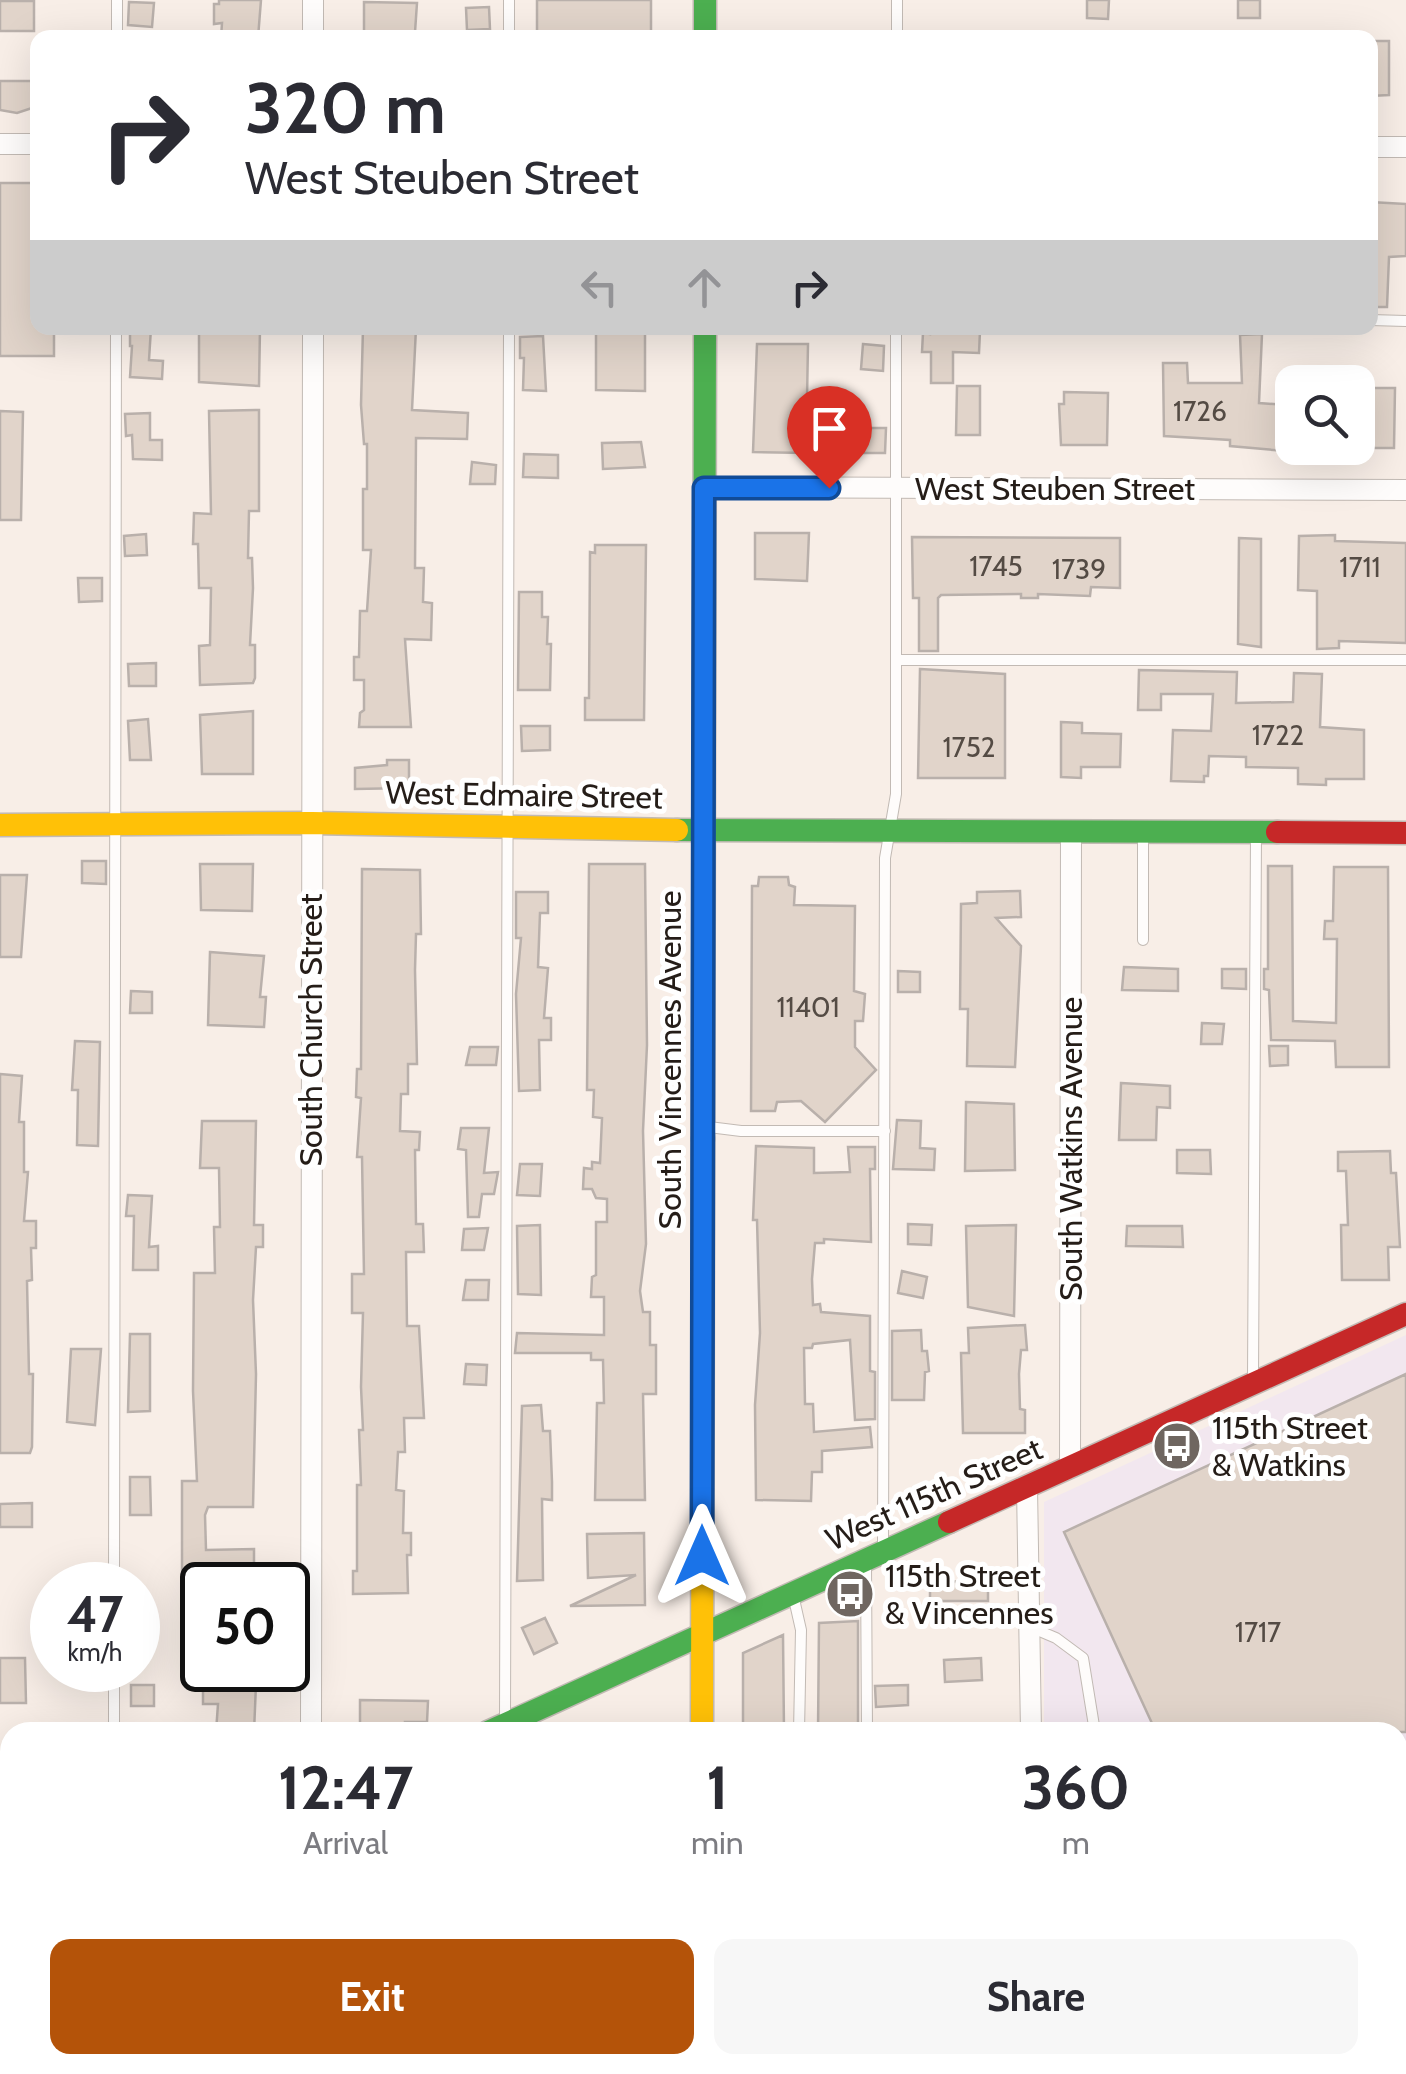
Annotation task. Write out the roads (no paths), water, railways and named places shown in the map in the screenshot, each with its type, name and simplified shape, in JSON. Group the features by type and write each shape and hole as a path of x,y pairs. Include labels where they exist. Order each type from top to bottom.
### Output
{"street":[{"path":"313,0 313,30"},
{"path":"705,0 705,30"},
{"path":"0,144 30,144"},
{"path":"1378,147 1406,147"},
{"name":"South Church Street","path":"311,1722 313,335"},
{"name":"South Vincennes Avenue","path":"702,1722 705,335"},
{"name":"West Steuben Street","path":"704,488 1406,490"},
{"name":"West Edmaire Street","path":"0,825 312,823 704,830 1406,833"},
{"name":"South Watkins Avenue","path":"1070,1468 1071,831"},
{"name":"West 115th Street","path":"532,1722 702,1635 1406,1314"},
{"path":"1027,1487 1031,1722"}],"lane":[{"path":"116,0 116,30"},
{"path":"508,0 508,30"},
{"path":"896,30 897,0"},
{"path":"1378,320 1406,320"},
{"path":"114,1562 116,335"},
{"path":"496,1722 508,827 508,335"},
{"path":"866,1722 885,1130 884,858 896,794 896,335"},
{"path":"896,660 1406,660"},
{"path":"1143,940 1144,832"},
{"path":"1253,1384 1256,832"},
{"path":"703,1127 885,1130"},
{"path":"792,1594 801,1630 799,1722"},
{"path":"1030,1626 1083,1658 1093,1722"},
{"path":"114,1692 114,1722"}],"place":[{"name":"115th Street & Watkins","path":"1177,1446"},
{"name":"115th Street & Vincennes","path":"850,1594"}]}
